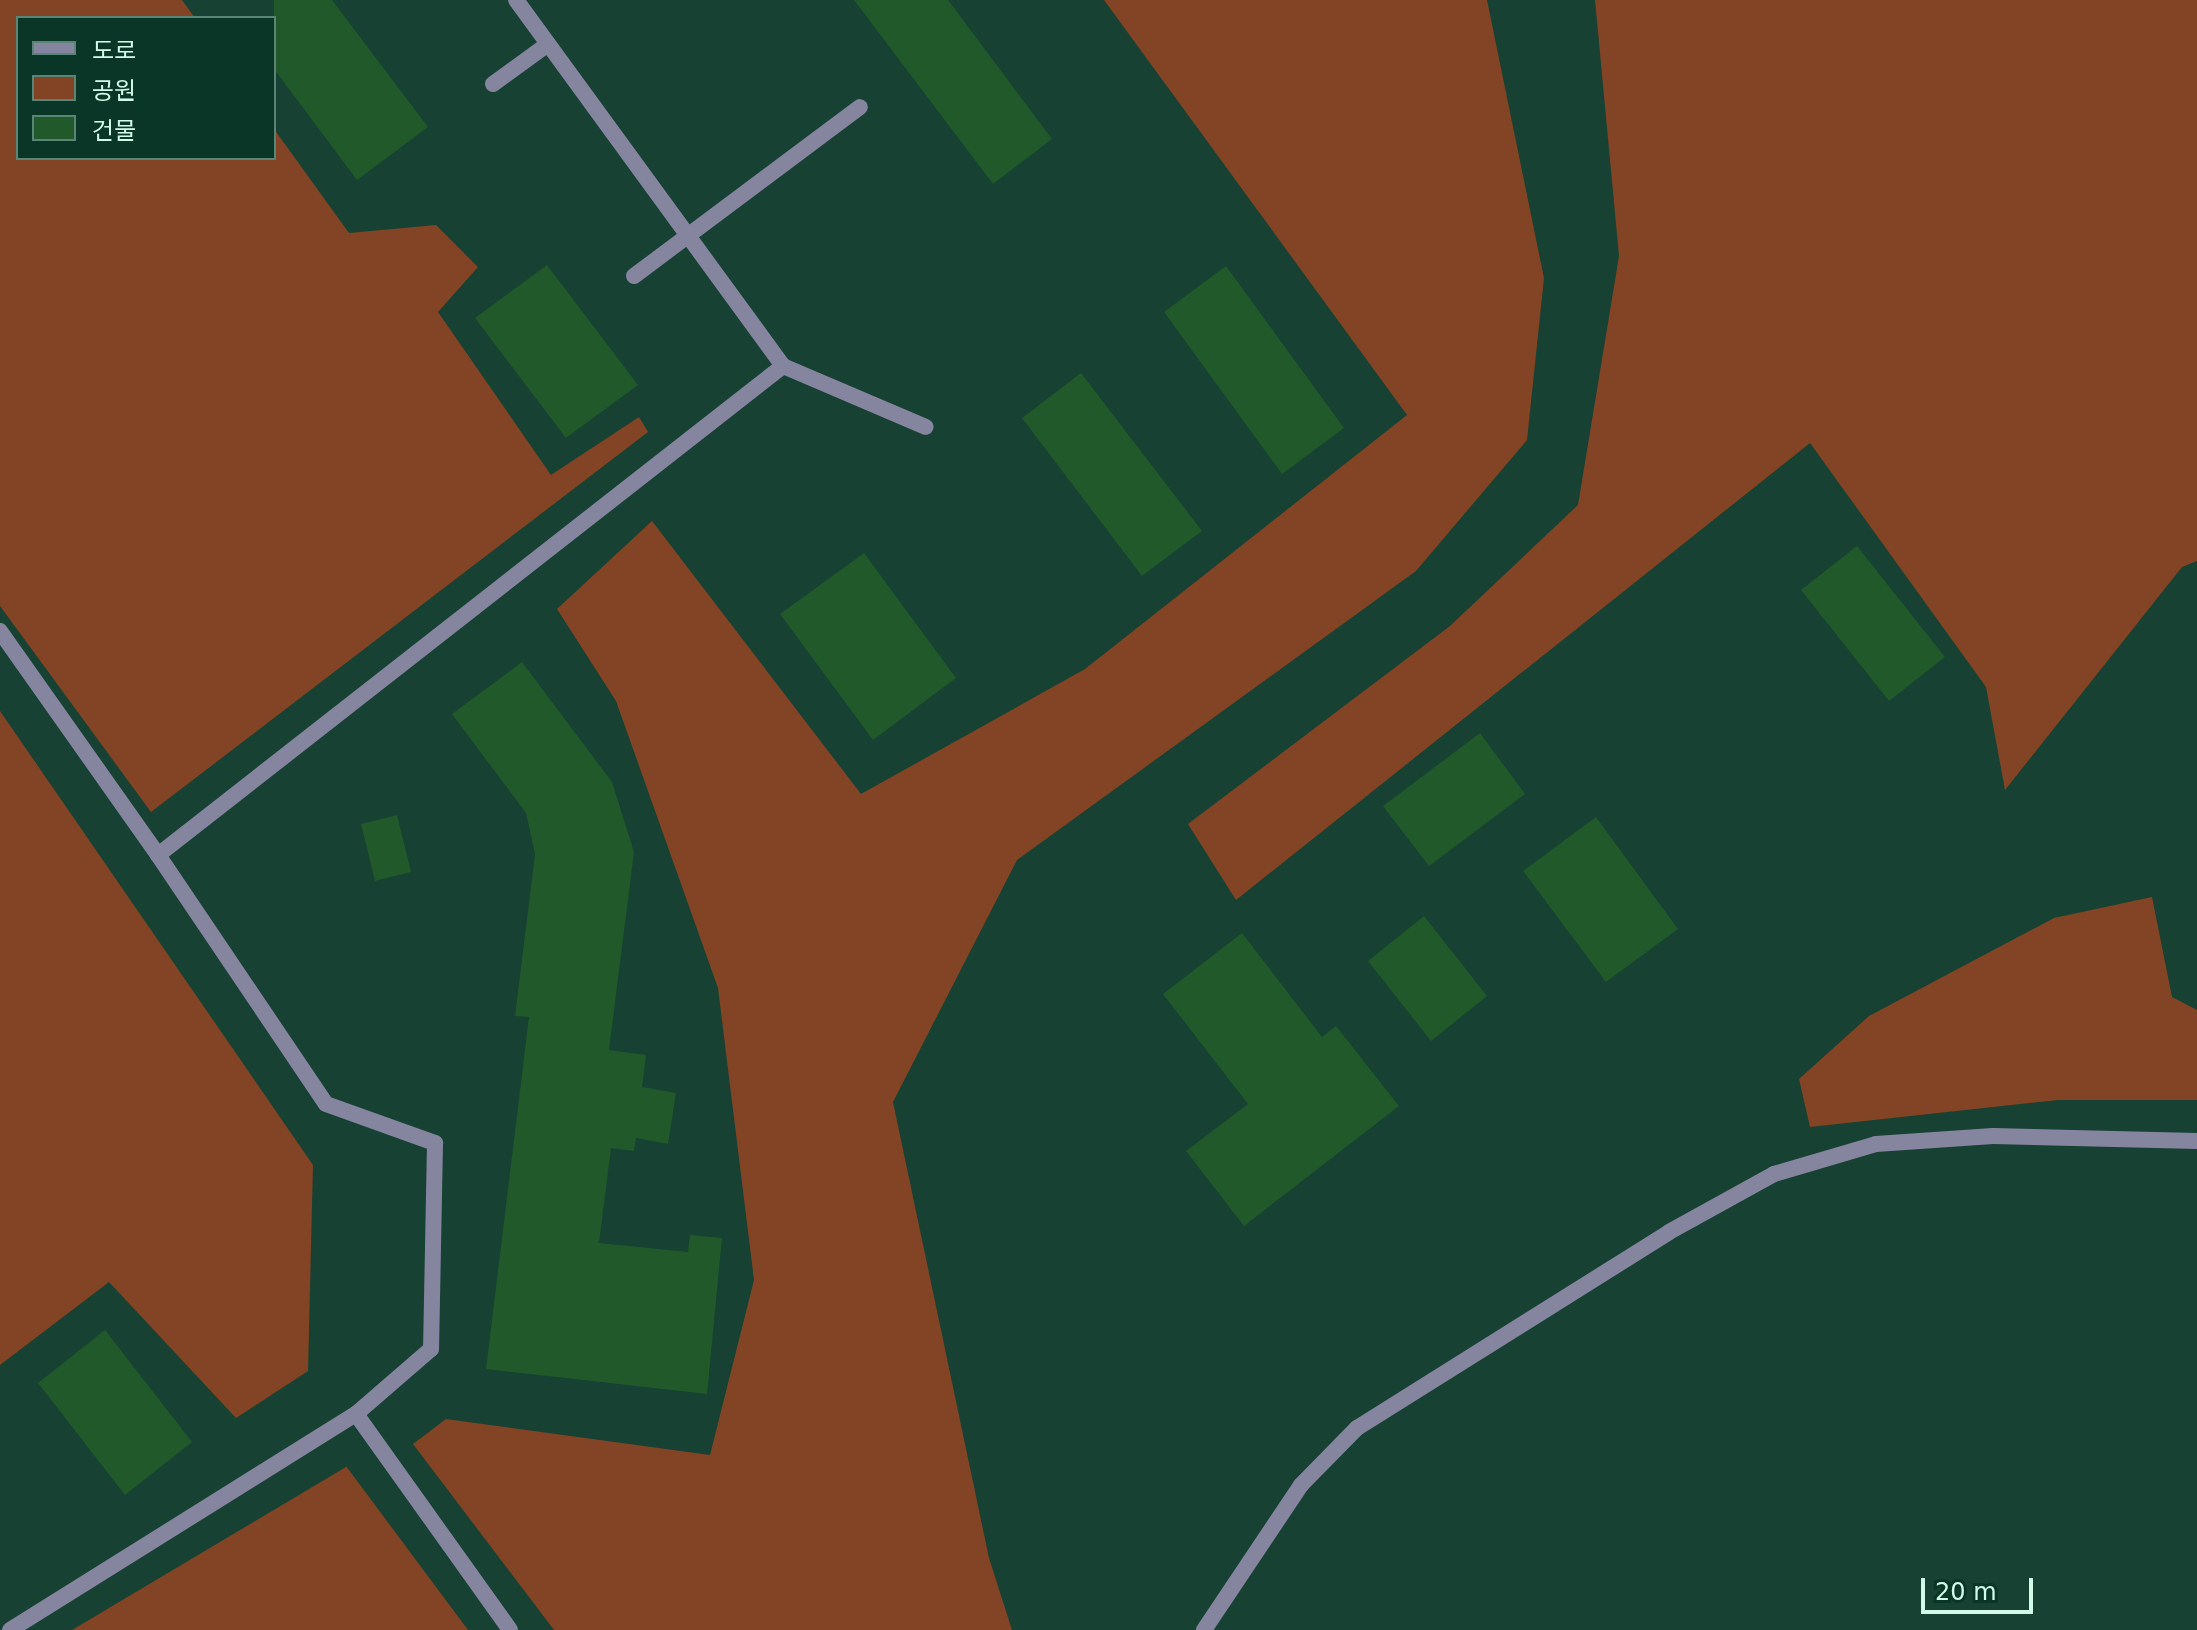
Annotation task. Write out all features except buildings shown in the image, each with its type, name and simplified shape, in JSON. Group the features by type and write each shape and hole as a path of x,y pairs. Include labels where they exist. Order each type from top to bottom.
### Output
{"street":[{"path":"516,0 783,366 926,427"},
{"path":"493,84 548,44"},
{"path":"634,276 860,107"},
{"path":"158,855 783,366"},
{"path":"0,631 158,855 326,1104 435,1143 431,1349 356,1414 10,1630"},
{"path":"1204,1630 1301,1485 1357,1428 1656,1240 1774,1174 1876,1144 1993,1136 2197,1141"},
{"path":"356,1414 510,1630"}],"green space":[{"path":"0,0 182,0 194,16 16,16 16,160 276,160 276,132 349,233 436,225 478,267 438,312 551,475 639,417 648,432 151,812 0,606"},
{"path":"1104,0 1487,0 1544,278 1527,440 1416,571 1017,860 893,1102 989,1558 1012,1630 554,1630 413,1444 446,1419 710,1455 754,1280 718,988 616,701 557,609 652,521 861,794 1085,669 1407,415"},
{"path":"1595,0 2197,0 2197,561 2182,567 2005,790 1986,687 1810,443 1236,900 1188,824 1450,626 1578,505 1619,256"},
{"path":"0,711 313,1165 308,1371 236,1418 109,1282 0,1365"},
{"path":"2152,897 2172,997 2197,1010 2197,1100 2058,1100 1810,1127 1799,1079 1869,1016 2054,918"},
{"path":"346,1467 468,1630 72,1630"}]}
